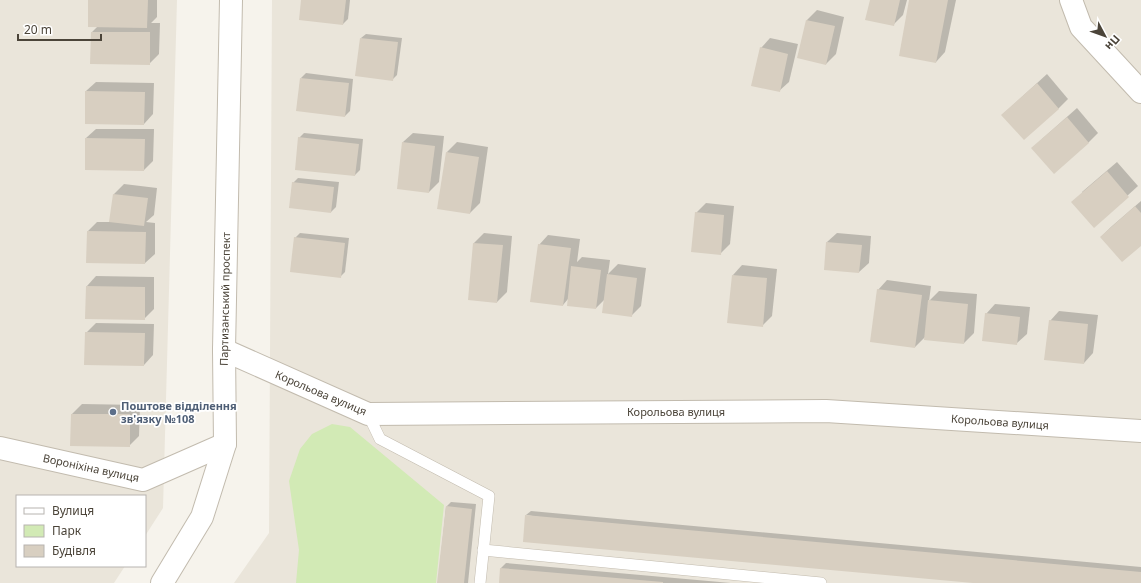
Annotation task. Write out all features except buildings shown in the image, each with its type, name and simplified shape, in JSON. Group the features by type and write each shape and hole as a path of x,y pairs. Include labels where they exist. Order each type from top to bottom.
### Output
{"street":[{"name":"Партизанський проспект","path":"162,583 202,517 224,444 224,350 231,0"},
{"path":"1071,0 1081,27 1141,92"},
{"name":"Корольова вулиця","path":"224,350 368,414 826,411 1141,431"},
{"name":"Вороніхіна вулиця","path":"0,448 143,480 224,444"}],"lane":[{"path":"368,414 380,439 489,496 480,583"},
{"path":"484,550 821,583"}],"shaded area":[{"path":"0,0 177,0 163,508 146,534 146,495 16,495 16,567 124,567 114,583 0,583"},
{"path":"272,0 1141,0 1141,583 234,583 269,533"}],"green space":[{"path":"332,424 350,427 444,505 436,583 296,583 299,550 289,481 300,449 312,434"}],"place":[{"name":"Поштове відділення зв'язку №108","path":"113,412"}]}
